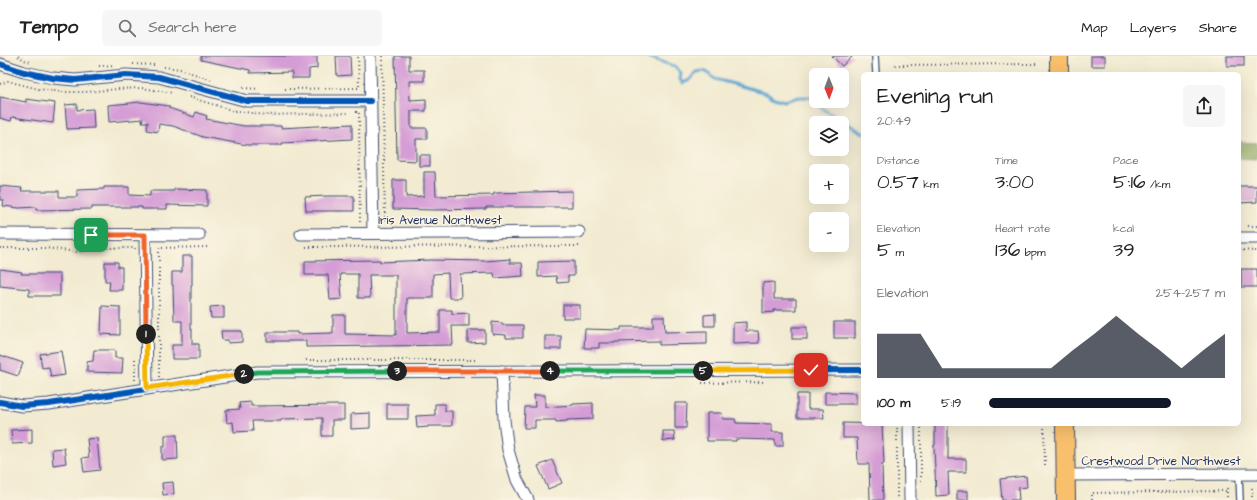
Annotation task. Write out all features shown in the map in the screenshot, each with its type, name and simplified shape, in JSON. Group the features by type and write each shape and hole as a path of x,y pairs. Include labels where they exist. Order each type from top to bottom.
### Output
{"main road":[{"path":"1059,56 1059,72"},
{"path":"1065,426 1066,500"}],"street":[{"path":"370,56 373,233"},
{"path":"0,64 24,72 53,78 75,80 126,75 159,77 248,101 370,101"},
{"name":"Iris Avenue Northwest","path":"302,234 579,232"},
{"path":"0,234 199,235"},
{"path":"145,235 147,388"},
{"path":"1241,238 1257,238"},
{"path":"0,402 22,406 49,404 257,372 861,370"},
{"path":"502,371 504,420 508,450 517,480 528,500"},
{"path":"909,426 910,500"},
{"name":"Crestwood Drive Northwest","path":"1066,475 1257,474"}],"lane":[{"path":"875,56 876,72"},
{"path":"1239,474 1240,500"}],"path":[{"path":"18,56 31,62"},
{"path":"283,90 359,88 358,56"},
{"path":"382,56 385,223 392,223"},
{"path":"94,67 119,64"},
{"path":"132,64 155,65"},
{"path":"895,65 1036,64"},
{"path":"163,66 180,69 217,81"},
{"path":"0,84 8,81 38,89 63,92 142,88 177,93"},
{"path":"242,88 262,90"},
{"path":"183,95 231,110 259,114 359,112 361,223 354,223"},
{"path":"306,247 581,246"},
{"path":"0,248 46,248 77,252 98,248 135,248 135,256"},
{"path":"159,378 159,248 209,248"},
{"path":"1241,250 1257,251"},
{"path":"135,356 135,390"},
{"path":"306,360 477,360"},
{"path":"702,383 766,382"},
{"path":"897,426 898,500"},
{"path":"921,426 921,485"},
{"path":"1044,426 1045,467"},
{"path":"1252,488 1252,500"},
{"path":"1092,500 1092,493 1227,490 1227,500"}],"green space":[{"path":"1241,142 1257,143 1257,159 1241,158"}],"building":[{"path":"201,56 317,56 317,68 309,69 309,78 292,78 292,72 250,73 250,70 201,60"},
{"path":"336,56 350,56 351,75 337,76"},
{"path":"395,56 409,56 409,70 424,70 424,81 409,81 410,100 426,99 426,111 411,111 411,128 427,128 427,139 416,139 416,161 397,160"},
{"path":"832,56 853,56 842,66"},
{"path":"1091,56 1105,56 1105,66 1091,66"},
{"path":"1227,56 1244,56 1244,66 1227,66"},
{"path":"0,97 26,102 26,99 55,103 53,123 12,117 11,121 0,118"},
{"path":"141,102 169,106 169,108 194,117 196,112 207,116 206,119 244,126 281,126 281,128 352,124 352,139 282,143 282,145 247,145 203,137 173,126 159,124 158,132 147,130 148,122 142,122 143,119 109,122 108,105"},
{"path":"77,104 77,110 93,109 94,128 67,129 65,105"},
{"path":"419,155 430,155 430,166 419,166"},
{"path":"424,172 435,172 436,196 572,191 572,207 486,207 486,209 433,210 393,209 393,180 406,180 406,197 424,196"},
{"path":"0,186 22,188 21,191 59,191 59,197 77,197 77,190 104,189 104,187 129,187 129,195 150,196 150,191 174,191 174,189 207,190 207,206 167,205 167,209 142,209 142,207 92,207 92,209 36,210 36,207 19,208 3,206 4,200 0,200"},
{"path":"1241,186 1257,186 1257,202 1241,203"},
{"path":"354,196 354,211 306,211 305,197"},
{"path":"182,256 192,256 192,344 199,344 199,359 172,359 172,345 182,345 182,321 174,321 172,272 182,272"},
{"path":"510,259 510,263 522,263 523,276 495,278 494,273 460,274 461,298 449,298 448,273 433,274 433,298 407,298 407,333 440,332 440,310 452,310 452,314 469,313 469,326 452,326 453,345 306,347 306,341 267,341 267,332 297,332 297,334 333,333 333,315 345,315 345,334 396,335 396,275 369,275 370,298 358,298 358,274 340,274 342,299 330,300 328,275 305,275 305,261 485,261"},
{"path":"574,261 574,276 568,276 568,282 557,283 556,276 538,277 538,262"},
{"path":"105,262 118,262 118,267 122,267 122,290 109,290 110,281 105,281"},
{"path":"0,269 22,272 21,274 60,274 60,296 29,296 29,289 0,286"},
{"path":"1241,269 1257,269 1257,287 1241,287"},
{"path":"774,282 774,299 796,299 796,310 774,310 774,312 763,313 763,283"},
{"path":"563,305 580,305 580,318 563,318"},
{"path":"102,306 120,307 120,335 101,334"},
{"path":"224,306 224,318 211,318 210,307"},
{"path":"715,314 715,326 704,326 704,315"},
{"path":"653,316 664,316 665,332 707,331 707,344 659,345 659,341 615,342 599,343 599,348 584,348 585,329 621,330 621,327 653,327"},
{"path":"492,322 502,323 502,325 523,325 523,338 506,338 506,335 492,334"},
{"path":"746,322 746,331 758,331 759,343 733,344 733,323"},
{"path":"834,322 855,322 855,338 834,338"},
{"path":"792,327 807,327 807,339 792,339"},
{"path":"468,330 485,330 485,342 468,343"},
{"path":"221,331 242,331 242,342 228,343 228,340 222,340"},
{"path":"545,336 561,336 561,349 545,349"},
{"path":"94,350 115,350 115,358 123,358 122,373 87,372 87,362 93,361"},
{"path":"61,351 65,375 51,377 49,367 42,368 40,354"},
{"path":"0,355 23,363 18,376 0,370"},
{"path":"825,392 856,393 856,404 825,404"},
{"path":"797,394 808,394 808,409 823,409 824,418 797,418"},
{"path":"534,395 545,395 545,407 593,403 593,419 556,422 556,420 535,420 535,428 524,428 525,407 535,407"},
{"path":"251,402 251,406 344,405 344,420 332,420 332,436 322,436 322,418 281,419 281,421 252,421 253,431 234,432 233,422 227,423 226,410 240,409 239,403"},
{"path":"675,403 687,403 686,428 675,428"},
{"path":"387,404 408,404 408,419 387,419"},
{"path":"435,404 445,404 445,411 452,411 452,426 428,426 417,428 416,416 435,415"},
{"path":"370,413 370,428 351,429 351,414"},
{"path":"707,413 722,413 723,419 735,419 736,423 772,424 772,432 783,432 783,446 775,446 775,440 736,439 736,441 707,441"},
{"path":"843,423 861,423 861,426 882,426 884,464 882,464 883,500 870,500 869,464 858,464 857,438 843,438"},
{"path":"935,426 948,426 948,459 966,459 966,472 948,472 949,495 936,496"},
{"path":"32,429 32,443 12,444 11,430"},
{"path":"663,431 674,431 675,440 663,441"},
{"path":"165,435 177,435 178,459 162,460 162,447 165,447"},
{"path":"97,438 100,470 84,472 82,458 89,457 87,439"},
{"path":"64,448 66,463 53,465 52,449"},
{"path":"552,460 562,483 548,489 538,466"},
{"path":"1026,476 1027,487 1018,488 1019,500 1002,500 1000,479"},
{"path":"173,482 174,494 163,495 162,483"},
{"path":"957,491 968,491 968,500 957,500"}],"waterway":[{"path":"646,56 676,67 681,73 680,80 683,83 690,80 696,72 705,71 715,79 767,93 774,98 784,101 799,97 810,97 826,111 861,132"}],"cycle path":[{"path":"0,64 24,72 53,78 75,80 126,75 159,77 247,101 370,101"},
{"path":"0,402 22,406 49,404 257,372 861,370"}],"route":[{"path":"91,235 145,235 147,388 257,372 811,370"}]}
